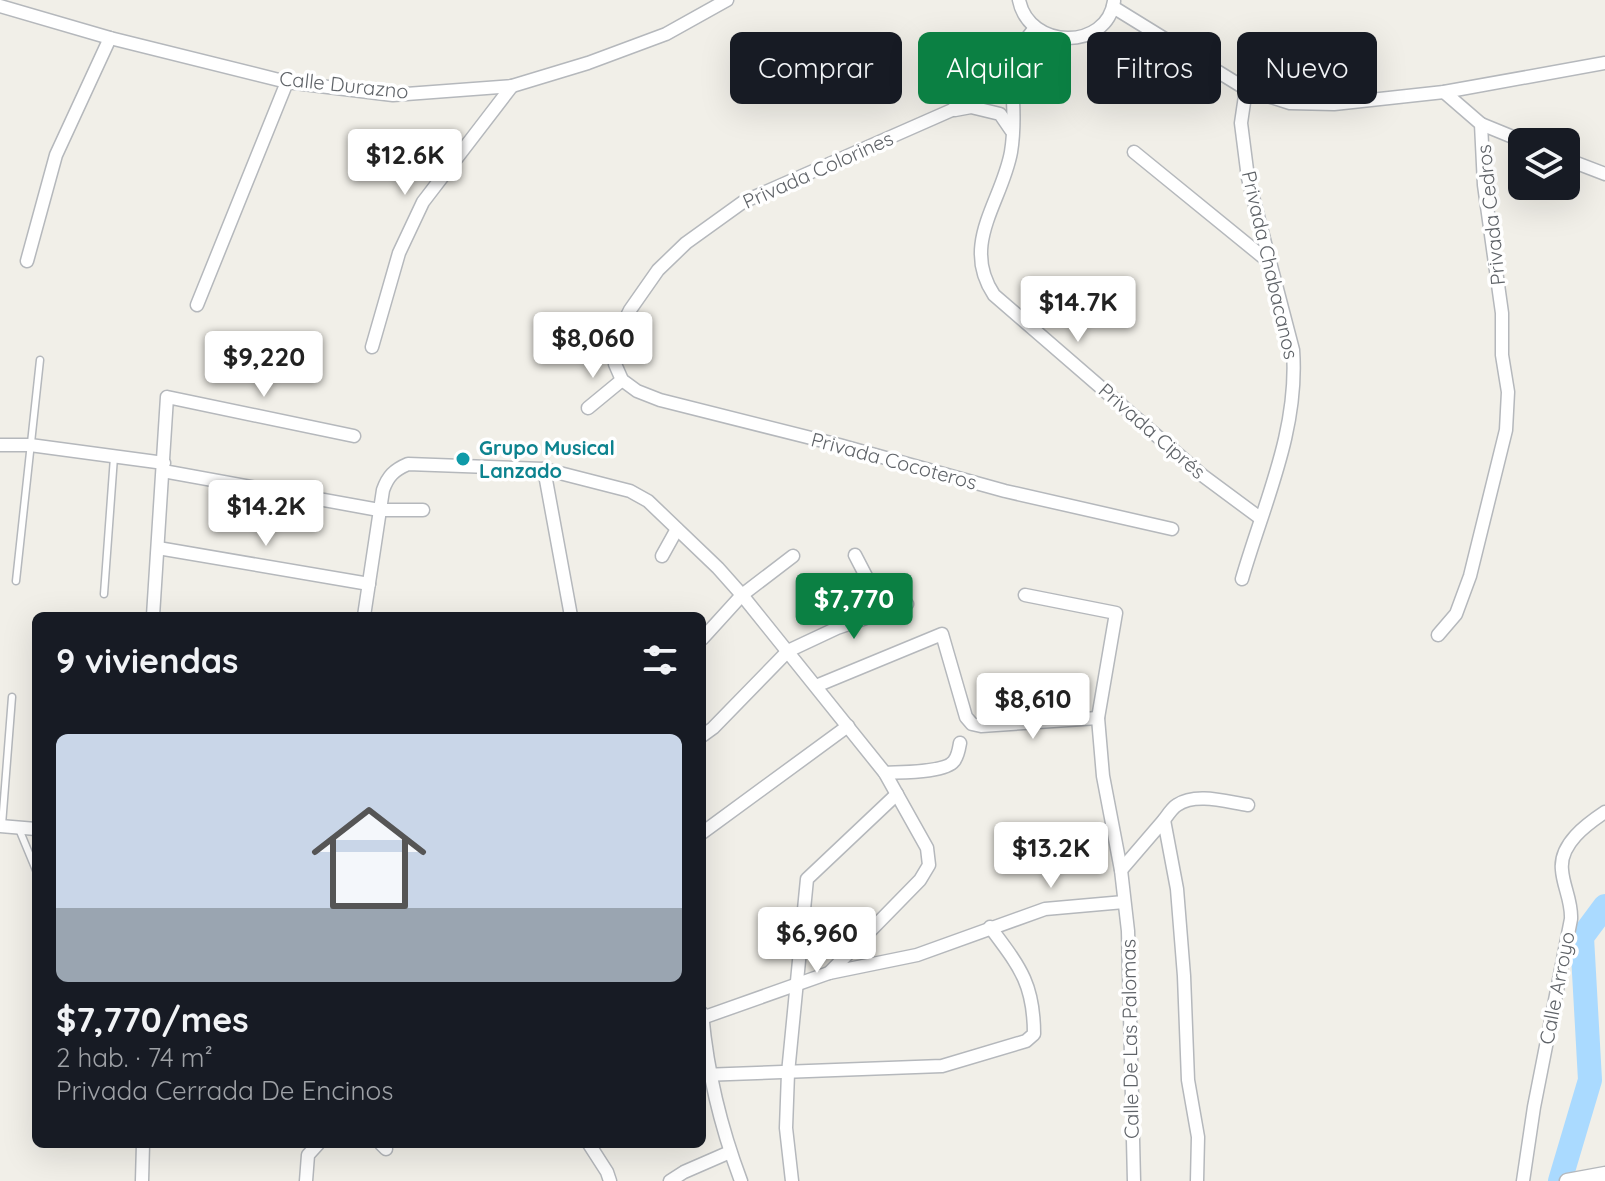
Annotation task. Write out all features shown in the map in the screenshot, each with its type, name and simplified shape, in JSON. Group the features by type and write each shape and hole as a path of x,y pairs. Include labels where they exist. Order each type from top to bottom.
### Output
{"street":[{"name":"Calle Durazno","path":"0,6 110,38 287,82 393,95 512,86 588,63 666,34 727,0"},
{"path":"1019,0 1026,18 1035,28 1061,39 1092,32 1104,22 1113,4 1237,83"},
{"name":"Privada Colorines","path":"1032,32 1035,28"},
{"path":"27,261 56,155 110,38"},
{"path":"1377,99 1444,92 1605,63"},
{"path":"197,305 287,82"},
{"path":"372,347 399,253 423,202 512,86"},
{"name":"Privada Cedros","path":"1438,635 1456,614 1470,576 1506,430 1508,392 1502,355 1502,313 1484,185 1481,124 1444,92"},
{"name":"Privada Colorines","path":"622,380 615,364 621,328 658,270 686,243 743,202 952,110 959,104"},
{"name":"Privada Ciprés","path":"1012,104 1013,132 1006,172 983,233 981,258 989,288 1202,475 1260,518"},
{"name":"Privada Chabacanos","path":"1242,579 1287,433 1295,374 1293,350 1248,178 1241,123 1244,104"},
{"path":"952,110 971,107 1000,114 1013,132"},
{"path":"1481,124 1508,135"},
{"path":"1134,152 1269,262"},
{"path":"1580,164 1605,174"},
{"path":"588,408 622,380"},
{"name":"Privada Cocoteros","path":"622,380 637,391 660,400 1005,491 1172,529"},
{"path":"153,612 167,397 354,436"},
{"path":"0,445 30,445 114,457 379,510 423,510"},
{"path":"365,612 379,510 388,478 397,468 408,464 544,469 630,491 648,501 742,595 788,651 885,773 927,848 930,859 927,870 829,973"},
{"path":"544,469 570,612"},
{"path":"662,556 677,529"},
{"path":"158,548 369,584"},
{"path":"855,555 884,611"},
{"path":"706,635 742,595 793,556"},
{"name":"Calle De Las Palomas","path":"1025,595 1116,613 1098,718 1103,776 1121,870 1128,931 1134,1181"},
{"path":"706,733 788,651 837,628 907,604"},
{"path":"816,686 942,634 966,717 972,724 981,726 1098,718"},
{"path":"706,830 848,726"},
{"path":"885,773 938,769 951,765 957,758 960,743"},
{"path":"792,1181 786,1128 788,1073 807,879 897,794"},
{"path":"1121,870 1177,805 1203,799 1248,805"},
{"name":"Calle Arroyo","path":"1523,1181 1534,1107 1571,919 1562,858 1580,832 1605,812"},
{"path":"1164,820 1177,889 1184,976 1186,1066 1198,1137 1197,1181"},
{"path":"1,826 32,829"},
{"path":"706,1015 829,973 917,955 1045,909 1124,902"},
{"path":"741,1181 706,1074 942,1066 1026,1041 1034,1034 1034,1014 1024,972 990,927"},
{"path":"142,1181 143,1148"},
{"path":"306,1181 308,1155 314,1148"},
{"path":"592,1148 610,1181"},
{"path":"670,1181 730,1152"},
{"path":"1573,1180 1605,1174"}],"lane":[{"path":"16,581 40,360"},
{"path":"104,594 114,457"},
{"path":"1,826 12,697"},
{"path":"19,828 32,860"}],"waterway":[{"path":"1560,1181 1590,1080 1582,937 1605,906"}],"place":[{"name":"Grupo Musical Lanzado","path":"463,459"}]}
